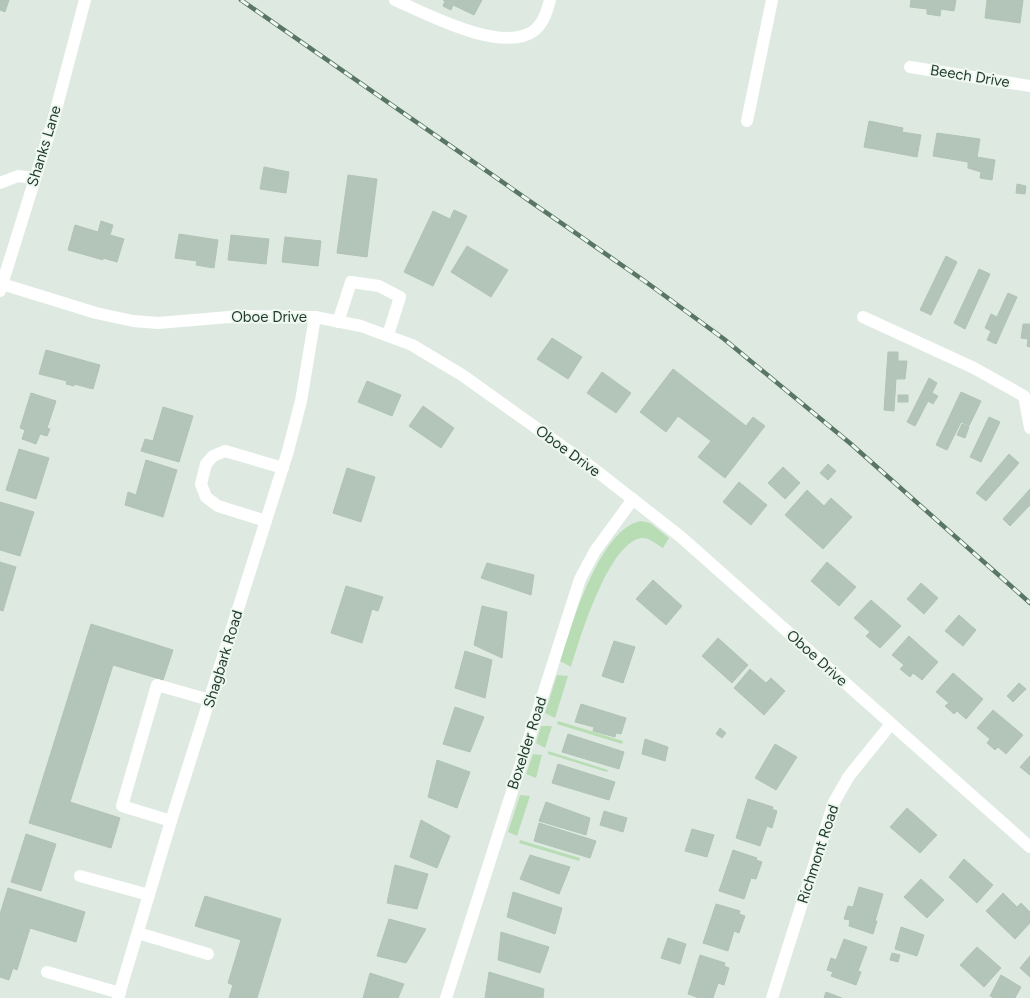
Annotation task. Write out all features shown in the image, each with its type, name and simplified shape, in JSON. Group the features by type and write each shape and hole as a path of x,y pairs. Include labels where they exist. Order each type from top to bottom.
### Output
{"street":[{"name":"Shanks Lane","path":"1,288 53,121 85,0"},
{"path":"395,0 459,28 490,37 516,37 534,30 544,19 550,0"},
{"path":"747,121 772,0"},
{"name":"Beech Drive","path":"910,67 1030,86"},
{"path":"0,183 18,176 34,178"},
{"path":"338,322 351,282 378,286 400,297 388,336"},
{"name":"Oboe Drive","path":"1,288 132,321 158,323 241,316 315,317 361,326 412,345 462,375 594,469 633,499 681,538 1030,847"},
{"name":"Shagbark Road","path":"119,996 171,822 283,468 301,401 315,317"},
{"path":"863,317 1027,394 1030,428"},
{"path":"266,521 218,506 206,498 201,484 206,464 213,456 225,451 283,468"},
{"name":"Boxelder Road","path":"446,998 580,579 595,551 633,499"},
{"path":"171,822 122,806 157,685 210,700"},
{"name":"Richmont Road","path":"772,998 834,802 850,776 891,724"},
{"path":"80,876 149,895"},
{"path":"138,933 208,954"},
{"path":"47,972 119,996"}],"green space":[{"path":"641,521 650,523 669,538 663,548 650,540 641,538 629,544 617,557 597,594 588,615 571,667 560,661 589,580 600,559 613,541 626,528"},
{"path":"557,675 568,676 555,718 545,713"},
{"path":"558,721 623,741 622,744 557,724"},
{"path":"541,726 552,726 545,748 536,743"},
{"path":"548,751 608,770 607,772 548,754"},
{"path":"533,754 542,755 536,778 526,774"},
{"path":"520,795 530,796 517,836 508,832"},
{"path":"520,840 580,858 579,861 519,843"}],"building":[{"path":"0,0 9,0 5,12 0,10"},
{"path":"443,0 482,0 474,15 453,5 451,10 443,6 445,1"},
{"path":"911,0 956,0 954,11 941,9 940,16 927,14 927,9 910,7"},
{"path":"987,0 1023,0 1020,23 985,18"},
{"path":"869,121 903,128 902,132 921,135 917,157 864,147"},
{"path":"937,133 980,139 977,157 995,160 992,180 980,178 981,172 968,168 968,162 933,156"},
{"path":"264,167 289,172 286,193 260,189"},
{"path":"348,175 377,179 367,257 337,253"},
{"path":"1017,184 1026,186 1025,194 1016,193"},
{"path":"454,210 467,216 433,286 404,272 433,211 450,219"},
{"path":"101,221 113,225 110,235 124,239 117,262 103,258 103,260 68,250 75,225 98,232"},
{"path":"179,234 218,240 214,268 196,265 197,261 175,258"},
{"path":"231,235 269,239 266,264 228,260"},
{"path":"285,237 321,241 318,266 282,262"},
{"path":"467,246 508,270 491,297 451,272"},
{"path":"946,256 957,262 931,315 920,310"},
{"path":"979,269 990,274 965,329 954,323"},
{"path":"1008,293 1017,297 996,344 987,340 991,331 985,328 991,314 997,317"},
{"path":"1023,324 1030,324 1030,347 1027,346 1028,339 1021,338"},
{"path":"552,338 582,357 568,379 537,359"},
{"path":"46,350 100,365 93,389 74,384 74,386 66,384 67,381 39,374"},
{"path":"888,352 898,352 898,361 907,361 905,379 896,379 894,411 884,410"},
{"path":"673,369 746,426 753,417 765,426 725,478 698,457 711,441 678,416 666,432 640,412"},
{"path":"602,372 631,393 616,413 587,393"},
{"path":"929,378 937,383 932,393 938,396 933,404 928,401 915,426 907,422"},
{"path":"367,381 401,395 392,416 358,402"},
{"path":"961,392 981,401 969,426 961,422 947,450 936,445"},
{"path":"31,393 56,401 47,428 50,429 47,436 40,434 36,444 22,439 25,430 20,428"},
{"path":"898,395 908,395 908,402 898,402"},
{"path":"423,406 454,428 441,448 409,426"},
{"path":"163,407 193,416 179,462 141,451 145,439 153,441"},
{"path":"989,417 1000,422 981,462 970,457"},
{"path":"962,424 969,427 965,438 957,435"},
{"path":"19,449 49,458 36,499 6,490"},
{"path":"1009,454 1019,463 986,501 976,493"},
{"path":"146,460 177,470 163,517 125,505 128,492 136,495"},
{"path":"828,464 836,471 828,480 820,473"},
{"path":"783,467 800,483 785,499 768,483"},
{"path":"347,468 375,477 361,522 333,513"},
{"path":"739,482 767,505 751,525 723,502"},
{"path":"1030,489 1030,505 1010,526 1003,519"},
{"path":"807,490 824,506 831,498 852,517 823,549 785,515"},
{"path":"0,502 34,512 20,556 0,550"},
{"path":"0,562 16,567 3,611 0,610"},
{"path":"827,562 856,587 839,606 811,581"},
{"path":"487,563 534,575 531,595 481,578"},
{"path":"653,580 682,606 666,625 636,599"},
{"path":"921,583 938,598 924,614 907,599"},
{"path":"346,586 383,597 378,611 372,609 362,643 331,633"},
{"path":"871,600 901,626 880,648 866,636 870,632 854,618"},
{"path":"482,606 507,612 502,658 474,645"},
{"path":"959,615 976,630 963,646 945,631"},
{"path":"91,624 173,650 163,680 113,665 70,802 120,818 111,848 29,823"},
{"path":"909,636 938,662 922,680 913,673 910,677 900,669 904,665 892,655"},
{"path":"718,638 748,665 732,683 702,656"},
{"path":"614,641 635,647 623,683 602,676"},
{"path":"465,651 492,660 485,698 455,688"},
{"path":"750,669 766,683 771,678 785,691 764,715 734,688"},
{"path":"953,673 983,699 966,719 957,711 954,714 945,706 949,703 936,692"},
{"path":"1019,683 1026,689 1013,702 1007,696"},
{"path":"581,704 626,718 621,734 616,733 615,737 593,731 594,727 575,722"},
{"path":"455,707 484,717 470,752 443,744"},
{"path":"993,710 1023,735 1006,754 998,747 995,750 987,743 990,739 977,728"},
{"path":"720,728 726,733 722,738 716,734"},
{"path":"568,734 624,752 619,769 562,752"},
{"path":"645,739 668,747 665,761 642,754"},
{"path":"775,744 797,757 776,790 755,778"},
{"path":"1030,756 1030,775 1020,767"},
{"path":"437,760 470,772 457,808 428,797"},
{"path":"558,764 615,782 609,800 552,783"},
{"path":"748,799 773,807 772,809 777,811 772,828 767,826 760,846 736,838"},
{"path":"546,802 590,818 586,835 539,821"},
{"path":"907,808 937,835 920,853 890,827"},
{"path":"604,811 627,818 623,832 600,825"},
{"path":"421,820 450,836 437,868 410,857"},
{"path":"539,823 596,841 590,858 534,841"},
{"path":"692,829 714,835 707,857 685,851"},
{"path":"26,834 56,844 41,891 11,882"},
{"path":"733,850 757,858 756,860 762,862 756,879 751,878 744,899 719,891"},
{"path":"530,855 570,867 559,894 520,879"},
{"path":"964,859 993,885 977,903 949,877"},
{"path":"395,865 428,874 417,909 387,903"},
{"path":"921,879 944,900 927,918 904,897"},
{"path":"859,887 883,894 875,921 877,921 873,934 849,926 850,920 844,919 848,906 853,907"},
{"path":"8,888 85,912 76,942 30,928 17,970 13,968 9,980 0,977 0,914"},
{"path":"513,892 562,908 555,934 507,917"},
{"path":"1003,893 1017,907 1021,903 1030,912 1030,923 1015,939 986,911"},
{"path":"205,896 281,919 257,998 229,998 233,985 228,983 241,940 195,926"},
{"path":"716,904 740,911 739,914 745,916 739,933 734,931 728,951 703,943"},
{"path":"389,919 426,929 406,963 377,956"},
{"path":"901,927 924,935 917,956 895,949"},
{"path":"501,932 549,947 540,973 498,960"},
{"path":"668,938 686,944 680,964 661,958"},
{"path":"844,939 867,947 858,971 861,972 856,985 831,976 833,972 827,970 831,958 836,960"},
{"path":"977,947 1001,968 984,987 960,965"},
{"path":"892,953 900,955 898,962 890,960"},
{"path":"700,955 725,963 724,966 729,968 724,985 718,983 713,998 699,998 688,994"},
{"path":"1030,956 1030,977 1020,968"},
{"path":"489,972 544,989 543,998 485,998"},
{"path":"370,973 404,984 398,998 363,998"},
{"path":"1001,975 1021,987 1015,998 994,998 990,996"},
{"path":"826,992 842,998 824,998"}],"railway":[{"path":"241,0 646,282 724,339 851,444 1030,603"}]}
